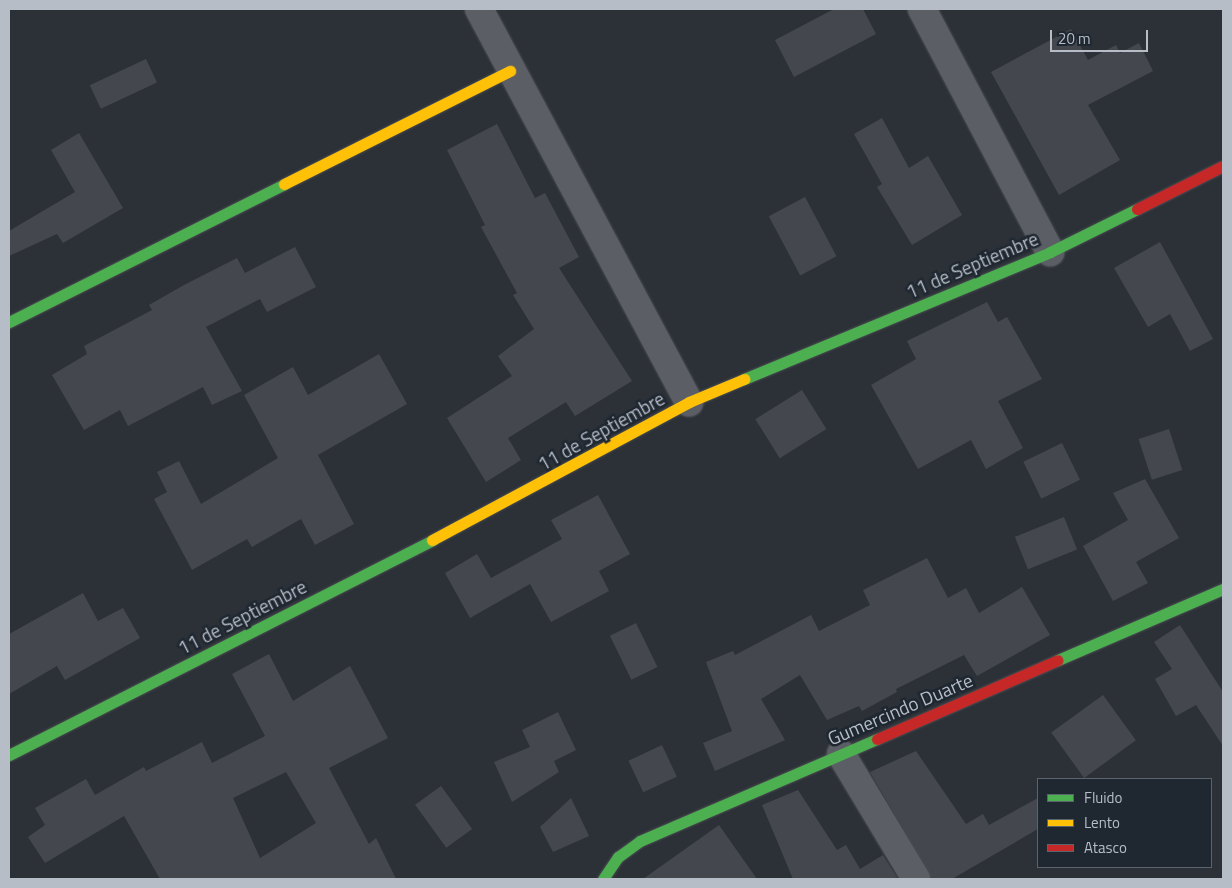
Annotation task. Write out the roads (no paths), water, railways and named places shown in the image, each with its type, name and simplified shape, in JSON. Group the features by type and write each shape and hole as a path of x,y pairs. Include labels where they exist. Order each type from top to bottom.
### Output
{"main road":[{"path":"9,322 510,71"},
{"name":"11 de Septiembre","path":"9,755 494,509 689,402 1050,252 1223,166"},
{"name":"Gumercindo Duarte","path":"603,879 618,857 640,841 1223,589"}],"street":[{"path":"479,9 510,71 689,402"},
{"path":"922,9 1050,252"},
{"path":"840,754 916,879"}]}
